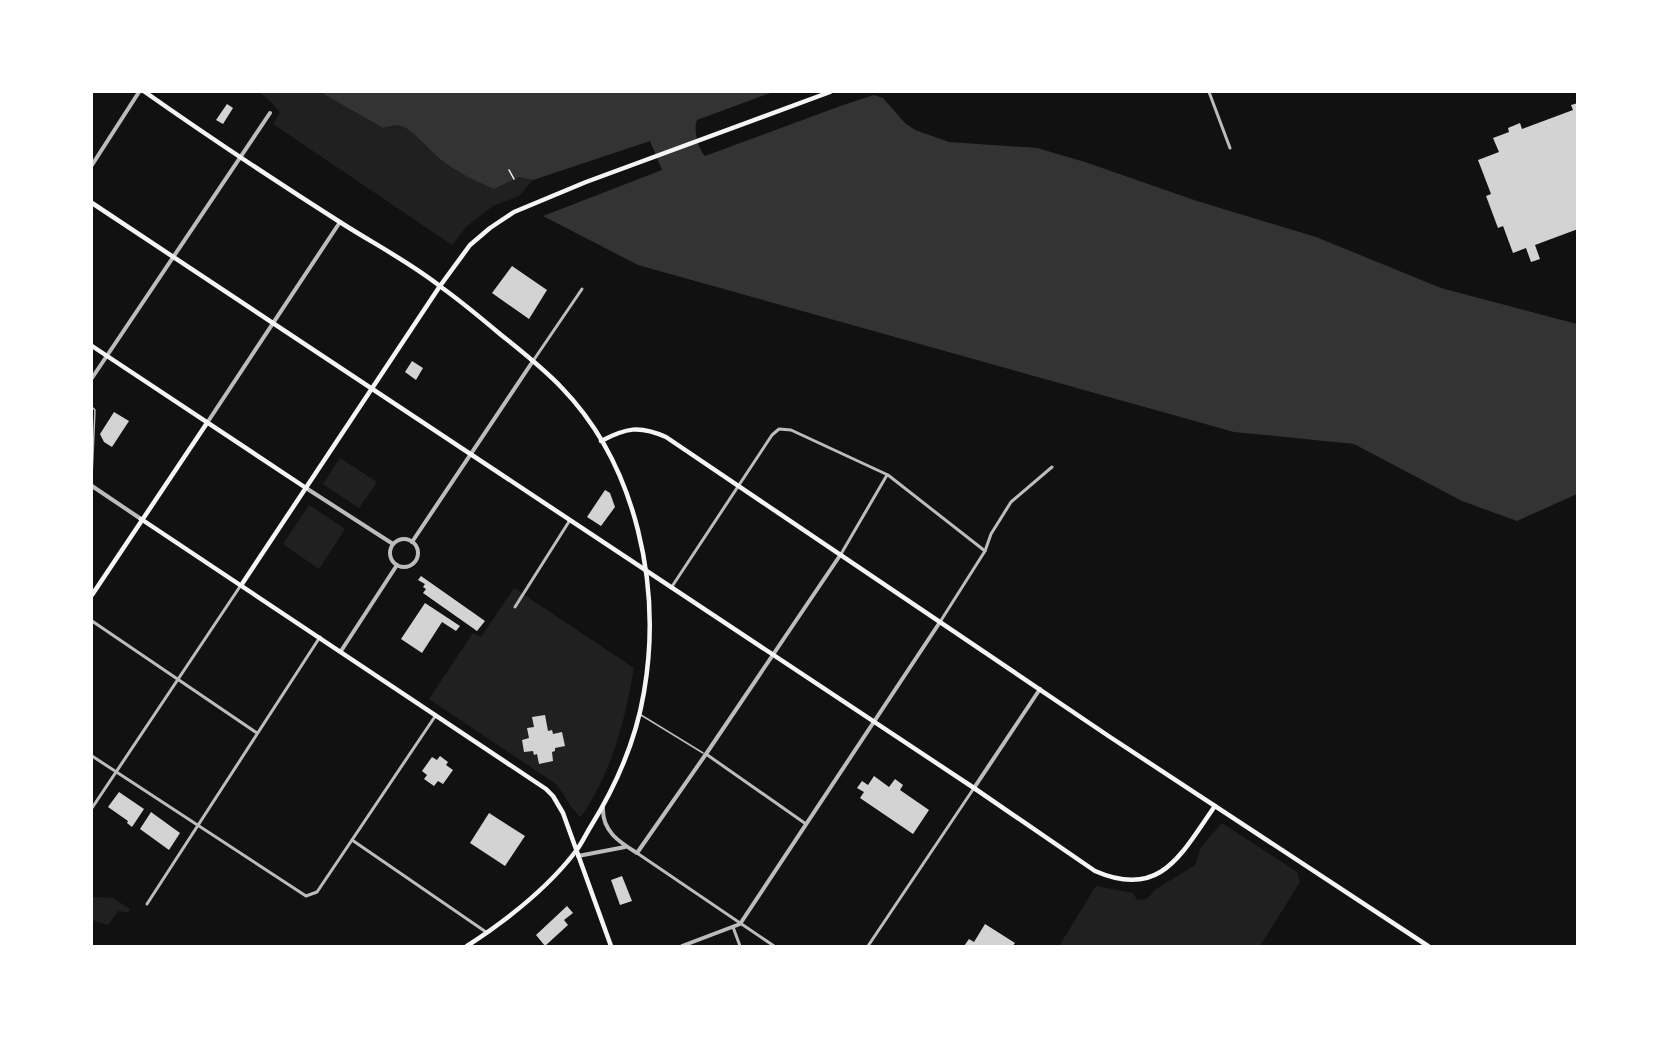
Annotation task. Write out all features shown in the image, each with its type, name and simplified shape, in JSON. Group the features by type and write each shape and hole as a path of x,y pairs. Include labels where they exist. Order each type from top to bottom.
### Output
{"main road":[{"path":"145,92 440,286 533,361 576,405 601,441 632,508 646,571 650,642 640,715 626,759 577,854 523,905 488,933 467,946"},
{"path":"242,584 440,286 470,245 490,228 514,213 586,182 830,92"},
{"path":"92,203 974,788 1095,871 1113,879 1128,880 1150,877 1172,865 1215,806"},
{"path":"92,346 306,488"},
{"path":"92,595 207,423"},
{"path":"601,441 624,431 649,429 666,437 1215,806 1428,946"},
{"path":"141,519 242,584 546,789 563,813 611,946"}],"street":[{"path":"92,165 139,92"},
{"path":"1209,92 1230,148"},
{"path":"92,378 270,113"},
{"path":"207,423 340,222"},
{"path":"412,542 582,289"},
{"path":"671,588 772,435 784,428 888,475 985,551"},
{"path":"682,946 740,924 940,622 985,551 991,534 1011,502 1052,467"},
{"path":"637,853 841,554 888,475"},
{"path":"92,486 141,519"},
{"path":"306,488 393,544"},
{"path":"515,607 570,520"},
{"path":"400,539 412,542 417,548 416,561 406,567 397,565 390,556 393,544 400,539"},
{"path":"341,651 397,565"},
{"path":"92,808 242,584"},
{"path":"92,621 256,733"},
{"path":"147,904 320,637"},
{"path":"868,946 1041,688"},
{"path":"92,756 306,896 312,896 317,892 436,715"},
{"path":"706,754 806,824"},
{"path":"604,805 603,814 607,828 619,842 774,946"},
{"path":"352,840 488,933"},
{"path":"577,854 626,846"},
{"path":"733,927 740,946"}],"lane":[{"path":"92,406 95,410 92,477"},
{"path":"640,715 706,754"}],"path":[{"path":"509,170 514,179"}],"shaded area":[{"path":"258,92 320,92 383,128 401,125 446,164 494,189 519,177 533,180 519,196 493,206 467,226 452,245 273,124 280,112"},
{"path":"320,92 773,92 697,120 697,139 705,156 874,95 883,98 905,123 915,130 949,142 1037,148 1085,162 1197,201 1316,237 1441,288 1577,324 1577,494 1517,521 1462,501 1354,444 1234,432 638,265 543,216 662,170 650,141 533,180 519,177 494,189 446,164 405,128 397,125 383,128"},
{"path":"340,458 377,482 359,508 323,484"},
{"path":"309,505 345,529 319,569 283,544"},
{"path":"514,588 634,668 616,745 601,781 581,817 574,811 556,784 429,699 473,633 481,637"},
{"path":"1222,823 1297,872 1300,882 1260,946 1059,946 1096,886 1133,893 1137,900 1147,899 1156,889 1195,865 1201,847"},
{"path":"92,897 113,898 130,909 128,912 118,911 108,925 92,920"}],"building":[{"path":"1578,103 1578,229 1535,245 1540,259 1531,262 1526,248 1513,253 1503,226 1498,228 1486,196 1491,194 1478,160 1499,152 1493,138 1509,132 1508,128 1520,123 1522,129 1573,110 1571,105"},
{"path":"227,104 233,108 223,124 216,120"},
{"path":"512,266 547,290 529,319 492,293"},
{"path":"412,361 423,368 416,380 405,372"},
{"path":"114,412 129,421 112,447 104,442 100,434"},
{"path":"605,490 610,493 615,507 601,526 587,517"},
{"path":"421,576 485,621 477,631 423,593 426,589 423,587 425,584 418,580"},
{"path":"425,603 460,626 456,631 442,622 422,653 401,639"},
{"path":"545,715 548,731 552,730 553,734 562,732 565,746 555,748 552,752 553,761 539,764 537,754 534,755 533,751 524,752 522,740 529,738 527,728 534,727 532,717"},
{"path":"440,756 453,770 443,784 438,781 434,786 424,779 427,775 422,771 432,757 437,760"},
{"path":"874,776 889,787 895,779 903,785 900,790 929,810 913,834 860,798 864,792 857,788 862,781 868,785"},
{"path":"119,792 144,809 132,827 127,823 128,821 108,807"},
{"path":"151,812 180,833 169,850 140,829"},
{"path":"489,813 525,836 505,866 470,843"},
{"path":"622,876 632,901 620,905 611,880"},
{"path":"567,906 573,913 564,920 568,925 545,946 536,935"},
{"path":"985,924 1015,943 1013,946 964,946 969,939 974,942"}]}
